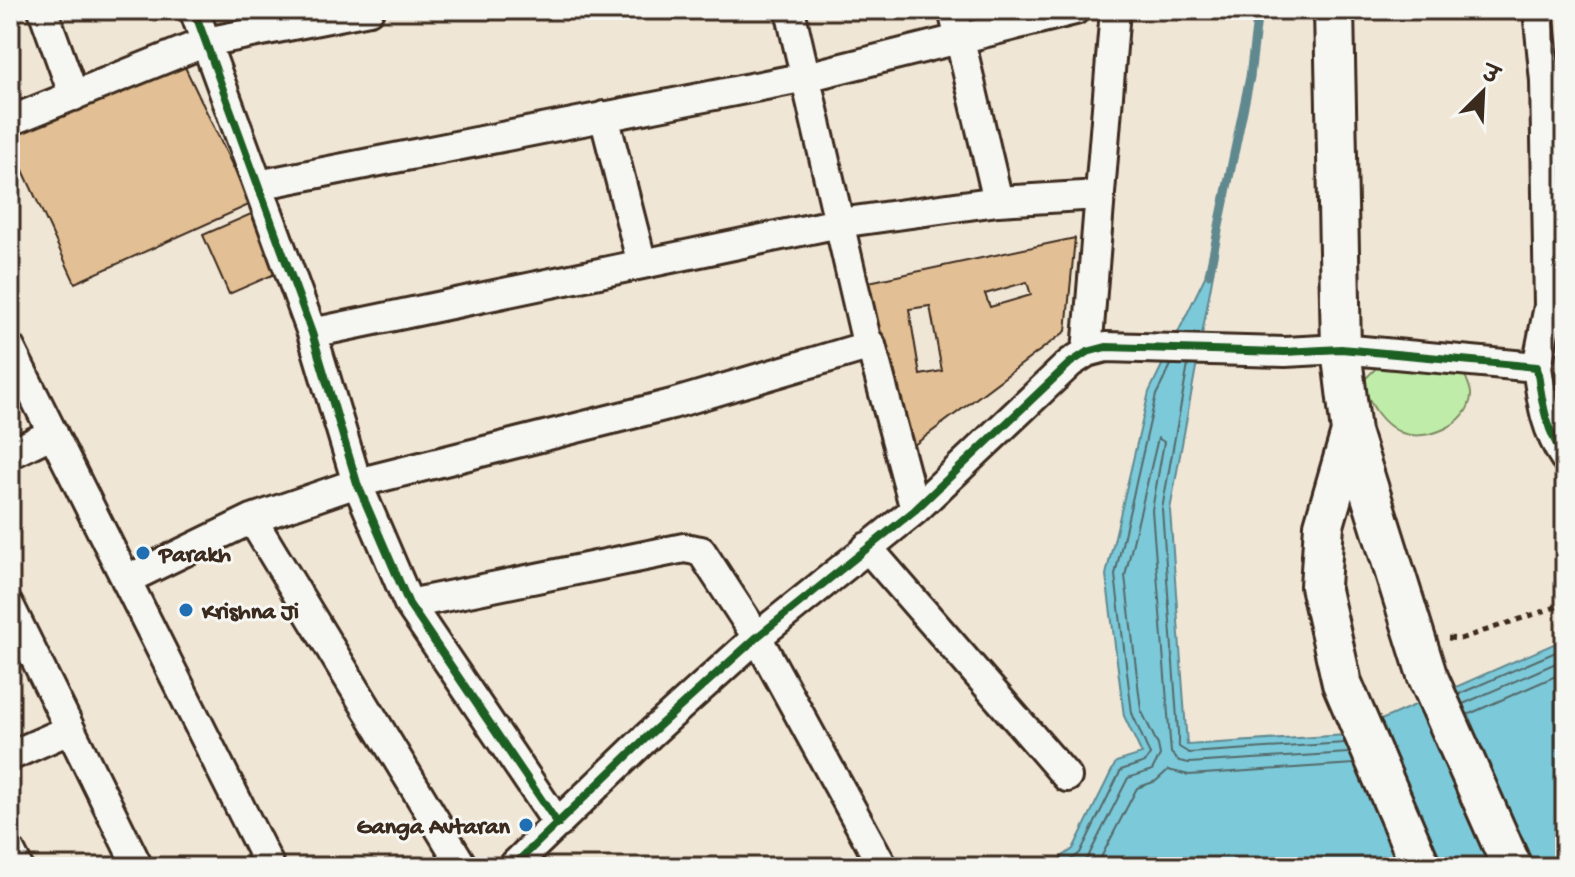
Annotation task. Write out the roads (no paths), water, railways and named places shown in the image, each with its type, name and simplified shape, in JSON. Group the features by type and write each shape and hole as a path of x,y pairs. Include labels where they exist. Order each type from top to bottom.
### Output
{"main road":[{"path":"1334,10 1341,349 1351,432 1427,675 1512,867"},
{"path":"1351,432 1324,525 1320,586 1342,683 1421,867"}],"street":[{"path":"43,10 74,96"},
{"path":"194,10 312,333 357,483 409,604 558,824"},
{"path":"10,121 206,42 369,10"},
{"path":"790,10 866,339 871,345 915,510"},
{"path":"953,10 998,201"},
{"path":"258,185 806,77 1075,10"},
{"path":"1096,350 1099,195 1115,10"},
{"path":"1538,10 1545,81 1549,306 1537,367 1545,419 1552,439 1565,458"},
{"path":"604,116 642,264"},
{"path":"312,333 839,223 998,201 1099,195"},
{"path":"126,580 252,519 357,483 672,404 871,345"},
{"path":"10,348 270,867"},
{"path":"512,867 649,735 757,637 915,510 1054,377 1096,350 1285,352 1341,349 1537,367"},
{"path":"10,454 53,433"},
{"path":"252,519 463,867"},
{"path":"867,547 1067,777"},
{"path":"409,604 669,551 701,551 757,637 883,867"},
{"path":"10,607 138,867"},
{"path":"10,756 69,730"},
{"path":"10,851 18,867"}],"water":[{"path":"1217,252 1170,510 1187,745 1347,735 1565,639 1565,867 1047,867 1073,849 1116,762 1142,754 1124,716 1106,575 1149,392"}],"waterway":[{"path":"1209,274 1250,77 1258,10"}],"place":[{"name":"Parakh","path":"143,553"},
{"name":"Krishna Ji","path":"186,610"},
{"name":"Ganga Avtaran","path":"526,825"}]}
